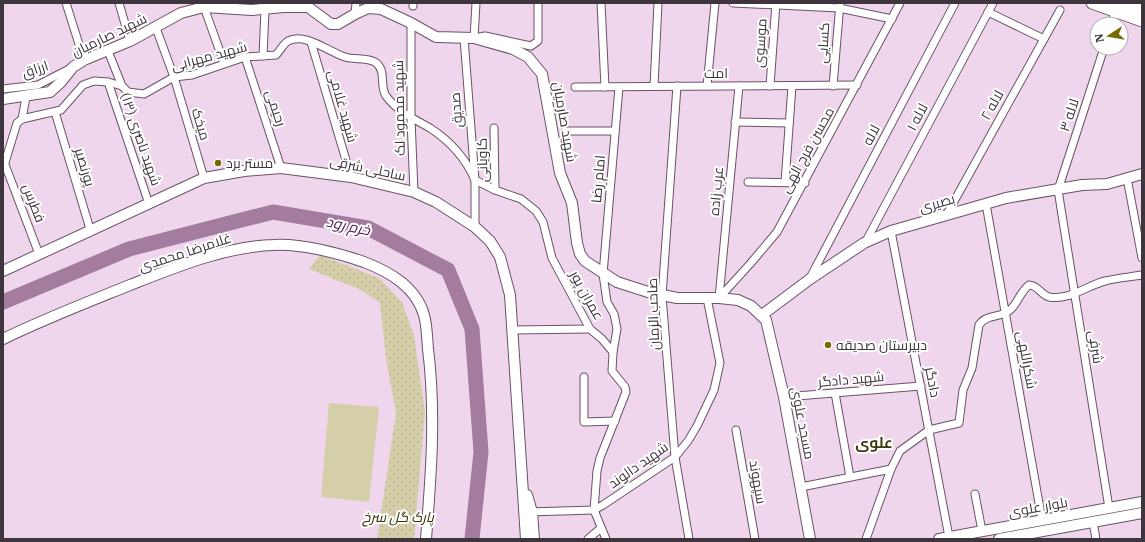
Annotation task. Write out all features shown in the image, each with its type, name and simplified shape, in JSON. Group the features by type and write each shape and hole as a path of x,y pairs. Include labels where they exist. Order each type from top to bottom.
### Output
{"main road":[{"path":"1092,3 1142,14"},
{"path":"1137,3 1142,5"},
{"name":"شهید صارمیان","path":"3,99 26,97 50,92 61,82 73,67 84,60 130,41 182,13 204,7 253,6 265,10 308,5 331,24 338,24 368,8 381,9 436,37 469,38 523,53 534,63 542,74 560,173 575,213 579,248 585,261 617,282 662,296 691,299 719,298 738,300 751,306 762,315"},
{"path":"1113,8 1142,21"},
{"name":"ساحلی شرقی","path":"3,271 90,229 149,204 204,178 244,171 281,168 350,177 414,192 436,202 475,227 490,241 500,257 510,295 522,480 528,512"},
{"name":"بصیری","path":"762,315 810,279 864,243 891,231 1006,198 1082,185 1107,184 1142,174"},
{"name":"غلامرضا محمدی","path":"3,339 97,298 183,264 243,248 274,244 307,248 340,254 372,265 398,279 412,292 424,315 432,377 433,447 426,539"},
{"name":"مسجد علوی","path":"762,315 768,325 784,397 810,539"},
{"name":"بلوار علوی","path":"944,538 1142,502"},
{"path":"526,539 528,512"},
{"path":"528,512 534,539"},
{"name":"بلوار علوی","path":"999,539 1013,538 1142,513"}],"street":[{"path":"66,3 84,60"},
{"path":"118,3 130,41"},
{"path":"355,14 356,3"},
{"name":"صدیق","path":"475,227 475,180 469,38 476,3"},
{"path":"469,38 486,36 531,46 538,42 538,3"},
{"path":"601,3 604,87"},
{"path":"654,86 658,3"},
{"path":"707,86 714,3"},
{"path":"733,3 839,6 892,19"},
{"name":"محسن فرج الهی","path":"719,298 777,232 805,183 900,3"},
{"name":"لاله","path":"810,279 954,3"},
{"name":"لاله ۱","path":"864,243 993,3"},
{"name":"موسوی","path":"770,86 776,4"},
{"name":"کسایی","path":"833,86 839,6"},
{"path":"204,7 224,63"},
{"path":"263,56 265,10"},
{"name":"لاله ۲","path":"947,214 1060,10"},
{"path":"988,12 1044,38"},
{"name":"شهید محمود لک","path":"411,23 411,119 414,192"},
{"name":"میخک","path":"156,28 174,78 204,178"},
{"name":"شهید مهرابی","path":"22,119 61,110 83,85 94,81 108,82 122,86 128,92 144,94 174,78 192,75 224,63 246,57 276,55 284,44 294,39 311,42 346,58 373,60 381,69 385,94 411,119 428,127 452,147 470,168 475,180"},
{"name":"شهید غلامی","path":"311,42 350,177"},
{"path":"108,51 122,86"},
{"name":"لاله ۳","path":"1058,190 1101,56"},
{"name":"رحیمی","path":"246,57 281,168"},
{"name":"ارزاق","path":"3,89 38,85 73,67"},
{"name":"شهید ناصری (۱۳)","path":"108,82 149,204"},
{"name":"امت","path":"575,87 857,85"},
{"name":"صاحب الزمان","path":"677,86 662,296 675,457 690,539"},
{"name":"عرب زاده","path":"719,298 739,86"},
{"path":"785,182 792,86"},
{"name":"امام رضا","path":"613,352 617,330 614,314 607,302 604,274 618,87"},
{"path":"3,163 15,126 22,119 26,97"},
{"name":"پورنصیر","path":"54,112 90,229"},
{"path":"735,122 789,123"},
{"name":"کاویانی","path":"494,128 495,190"},
{"path":"565,131 615,131"},
{"name":"فطرس","path":"3,163 39,254"},
{"path":"1127,178 1142,258"},
{"name":"عمران پور","path":"475,180 495,190 521,199 536,212 543,222 552,258 590,329 602,339 613,352"},
{"path":"748,182 805,183"},
{"name":"شرفی","path":"1058,190 1109,508"},
{"name":"شکراللهی","path":"986,204 1042,520"},
{"name":"دادگر","path":"891,231 929,430 944,538"},
{"path":"866,539 891,469 900,451 929,430 959,423 963,390 972,368 979,325 983,320 1010,310 1024,289 1029,285 1035,285 1050,297 1075,294 1103,281 1142,275"},
{"name":"شهید دالوند","path":"594,510 675,457 688,441 697,426 714,390 719,373 719,350 707,298"},
{"path":"513,330 590,329"},
{"path":"606,539 594,510 598,465 626,392 625,387 612,371 613,352"},
{"path":"584,377 584,422 615,421"},
{"name":"شهید دادگر","path":"784,397 921,386"},
{"path":"836,393 850,477"},
{"name":"سپهوند","path":"736,430 755,539"},
{"path":"801,487 891,469"},
{"path":"975,494 982,531"},
{"path":"528,512 594,510"},
{"path":"1093,522 1096,539"},
{"path":"588,539 601,528"}],"green space":[{"name":"پارک گل سرخ","path":"320,255 379,278 402,302 414,335 425,412 414,539 377,539 396,413 386,359 380,303 361,290 309,269"},
{"path":"329,403 379,407 369,502 321,497"}],"waterway":[{"name":"خرم رود","path":"3,302 129,249 273,212 368,228 448,270 472,329 481,452 472,539"}],"place":[{"name":"مستر برد","path":"218,163"},
{"name":"دبیرستان صدیقه","path":"828,345"}],"district":[{"name":"علوی","path":"874,443"}]}
